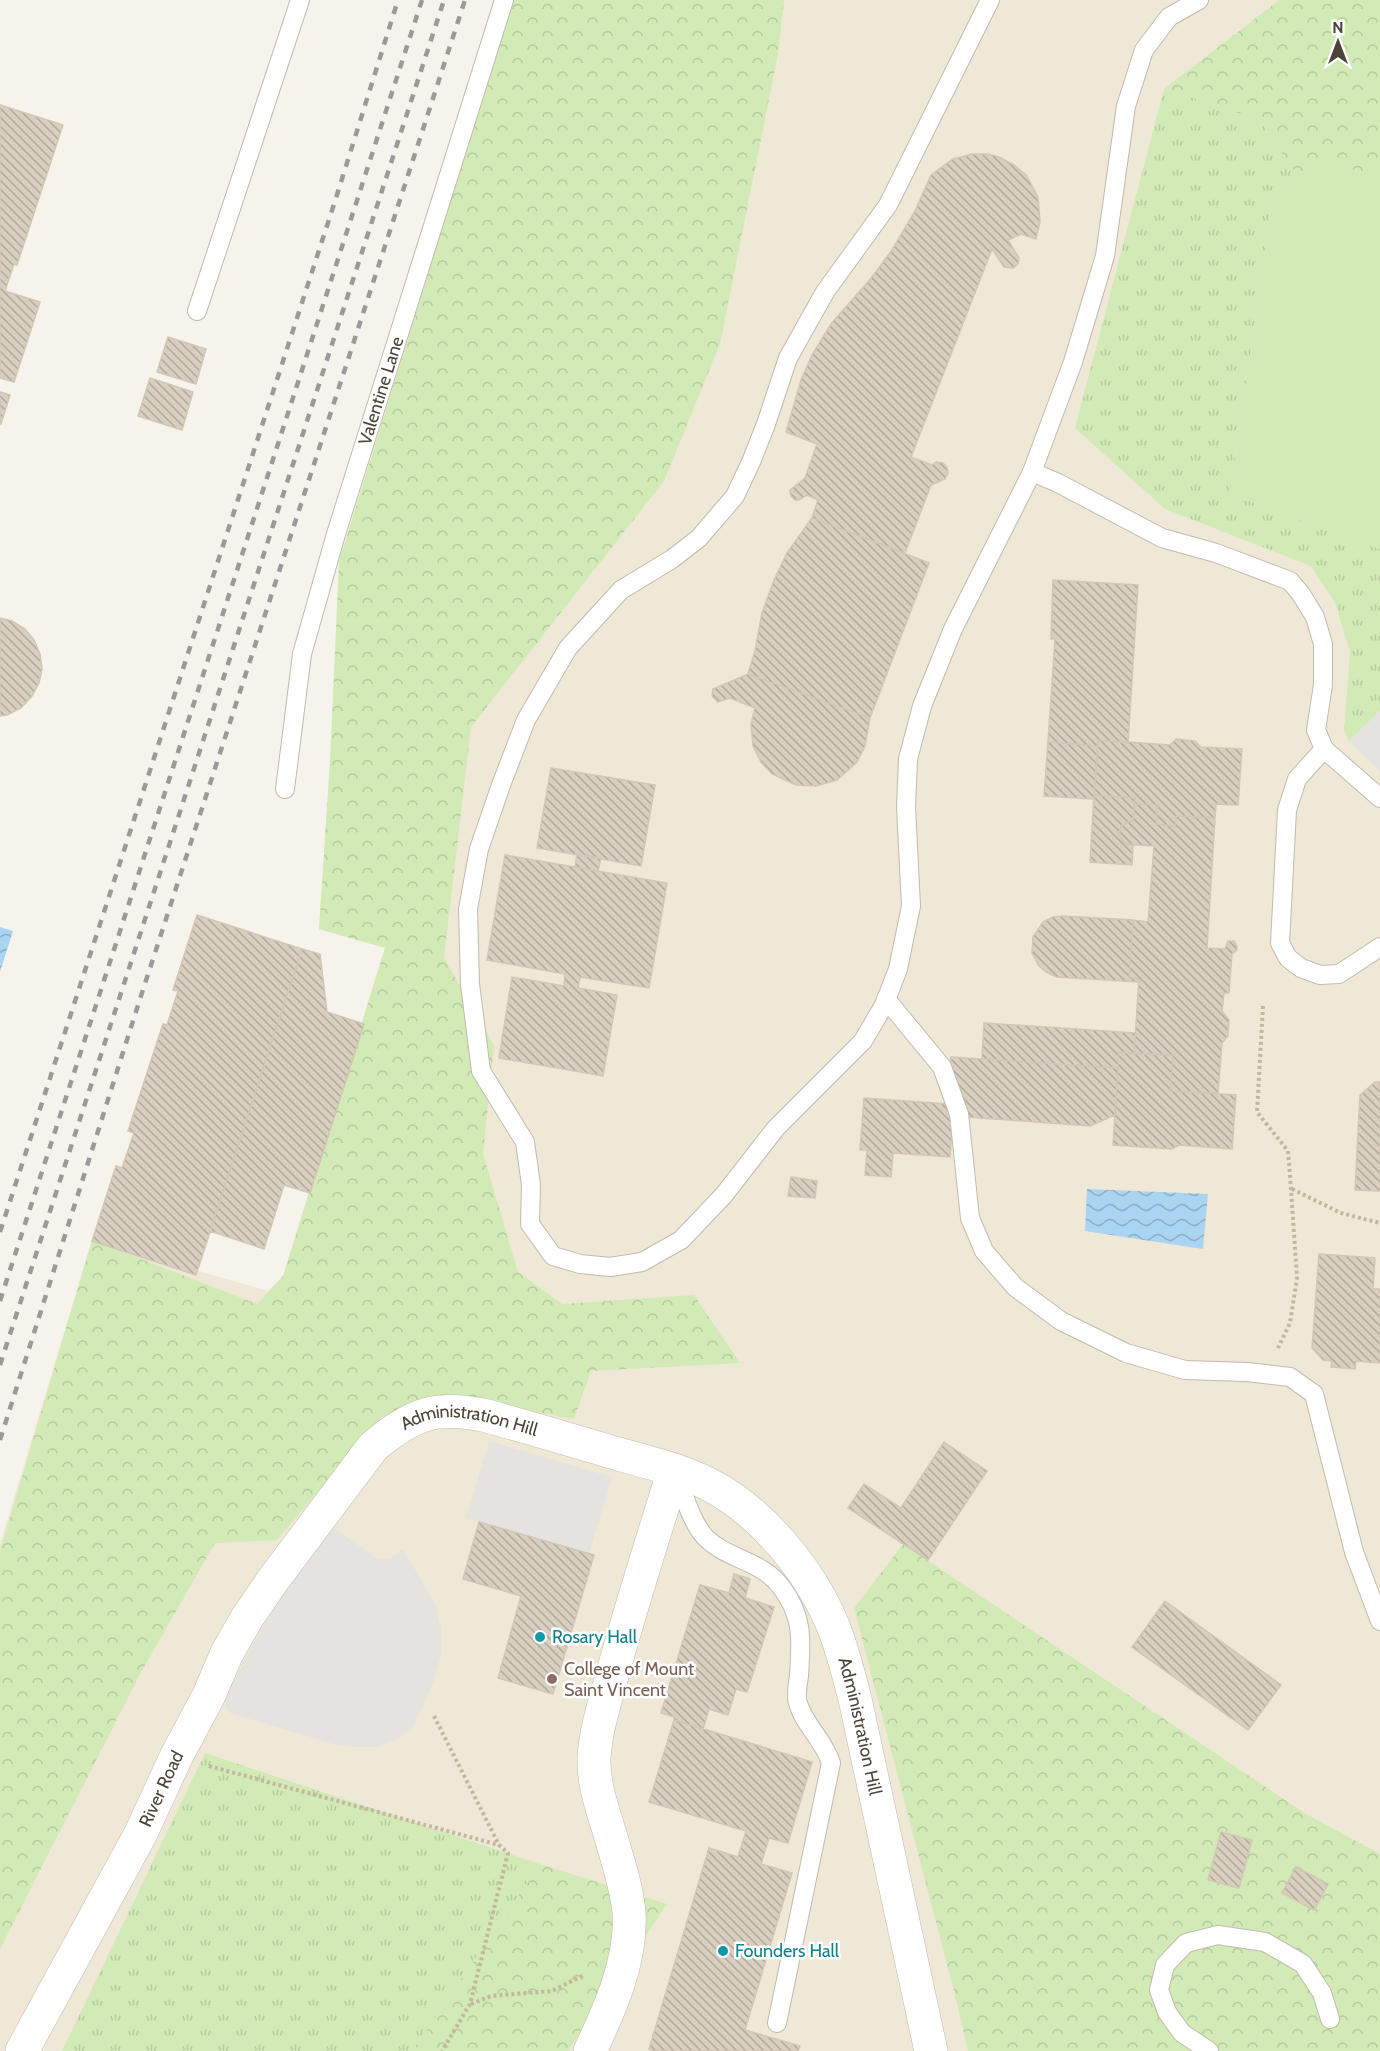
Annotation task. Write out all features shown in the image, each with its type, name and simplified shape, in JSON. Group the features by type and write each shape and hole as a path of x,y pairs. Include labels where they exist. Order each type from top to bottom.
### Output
{"street":[{"name":"Administration Hill","path":"310,1533 374,1447 394,1429 415,1418 435,1412 460,1410 674,1470 708,1484 734,1499 761,1521 812,1585 831,1620 855,1699 931,2051"},
{"path":"590,2051 605,2019 626,1947 629,1914 626,1888 597,1788 594,1761 596,1735 674,1470"},
{"name":"River Road","path":"22,2051 140,1835 209,1695 227,1653 273,1580 310,1533"}],"lane":[{"path":"196,311 300,0"},
{"name":"Valentine Lane","path":"285,789 302,654 336,534 504,0"},
{"path":"990,0 888,205 825,292 789,358 766,424 735,496 699,538 672,559 621,590 568,648 526,720 501,785 479,849 468,909 470,984 481,1071 525,1142 531,1185 530,1224 553,1256 610,1267 642,1262 681,1240 723,1196 776,1128 863,1041 886,999 898,969 911,906 906,807 908,759 922,706 953,629 1032,472 1073,362 1105,256 1126,106 1144,50 1176,5 1199,0"},
{"path":"1032,472 1058,483 1162,538 1216,553 1290,581 1315,617 1323,644 1323,686 1316,730 1324,749 1380,798"},
{"path":"1324,749 1297,779 1287,810 1280,943 1288,958 1301,968 1320,975 1339,974 1380,947"},
{"path":"886,999 942,1067 959,1114 970,1218 984,1251 1015,1287 1061,1321 1126,1353 1185,1370 1247,1372 1290,1377 1314,1394 1354,1552 1380,1621"},
{"path":"674,1470 698,1528 706,1539 719,1548 766,1571 782,1588 795,1613 802,1635 797,1700 802,1713 826,1749 831,1763 777,2023"},
{"path":"1209,2051 1182,2033 1167,2012 1159,1990 1165,1965 1186,1943 1218,1935 1266,1942 1304,1964 1322,1993 1330,2019"}],"path":[{"path":"1247,1372 1280,1347 1290,1323 1297,1278 1288,1151 1257,1112 1263,1006"},
{"path":"1291,1189 1341,1213 1380,1223"},
{"path":"434,1716 499,1845 508,1853 470,2004 442,2051"},
{"path":"176,1758 499,1845"},
{"path":"470,2004 491,1996 552,1991 572,1982 626,1947"}],"shaded area":[{"path":"519,0 1380,0 1380,2051 0,2051 0,1544 92,1240 268,1291 283,1276 385,948 319,929 330,762"},
{"path":"1380,711 1380,771 1349,741"},
{"path":"489,1441 612,1477 589,1554 466,1518"},
{"path":"332,1527 378,1559 389,1559 403,1549 436,1606 441,1629 441,1654 434,1680 411,1729 396,1740 377,1747 333,1744 230,1713 225,1705 225,1697 263,1626"}],"green space":[{"path":"513,0 784,0 778,54 720,344 664,481 471,727 444,958 494,1045 483,1154 518,1272 562,1304 694,1295 740,1363 591,1371 574,1419 450,1396 382,1417 277,1540 215,1543 138,1678 0,1949 0,1551 92,1240 257,1304 283,1276 385,948 319,929 330,762 339,561"},
{"path":"1279,0 1380,0 1380,179 1328,161 1299,178 1260,120 1164,89"},
{"path":"1164,89 1260,120 1299,178 1273,193 1230,494 1380,549 1380,711 1349,741 1344,731 1350,652 1335,603 1311,566 1165,509 1075,428"},
{"path":"1328,161 1380,179 1380,549 1230,494 1273,193"},
{"path":"903,1544 1306,1814 1380,1854 1380,2051 968,2051 854,1608"},
{"path":"205,1753 540,1864 412,2051 62,2051"},
{"path":"540,1864 667,1904 568,2051 412,2051"}],"water":[{"path":"0,927 13,931 0,972"},
{"path":"1087,1189 1208,1194 1203,1249 1085,1231"}],"building":[{"path":"0,105 63,125 17,265 14,264 5,291 40,302 14,382 0,378"},
{"path":"972,154 999,157 1026,175 1038,197 1040,222 1036,239 1021,234 1008,240 1019,258 1018,264 1013,268 1004,267 992,249 911,457 932,465 936,462 943,463 948,473 945,479 931,485 905,553 812,518 818,500 807,495 795,500 790,490 805,478 817,444 786,432 801,380 812,355 831,324 892,250 915,211 931,175 953,159"},
{"path":"168,337 206,349 196,384 157,372"},
{"path":"150,378 193,392 182,430 138,416"},
{"path":"0,392 10,395 1,424 0,424"},
{"path":"812,518 929,563 870,718 748,674 762,613 774,580 787,553"},
{"path":"1053,580 1138,585 1128,743 1098,740 1098,746 1048,742 1055,639 1051,639"},
{"path":"0,618 12,621 25,629 34,640 40,654 42,669 39,683 32,696 21,708 0,716"},
{"path":"748,674 870,718 865,746 857,762 837,780 816,786 796,785 772,774 761,762 753,746 751,724 755,708 730,698 718,702 712,696 713,689"},
{"path":"1176,739 1195,741 1201,747 1242,749 1238,805 1216,804 1215,818 1176,816 1175,826 1156,824 1158,805 1134,804 1135,798 1094,795 1098,740 1170,745"},
{"path":"1048,742 1098,746 1094,799 1044,796"},
{"path":"551,768 655,785 641,866 537,848"},
{"path":"1094,795 1135,798 1133,821 1123,824 1118,833 1123,842 1133,845 1132,865 1090,862"},
{"path":"1134,804 1158,805 1156,824 1175,826 1176,816 1215,818 1207,948 1225,949 1228,941 1234,941 1237,946 1237,950 1232,954 1229,993 1224,993 1222,1011 1229,1020 1228,1036 1222,1043 1218,1093 1170,1091 1173,1055 1134,1054 1139,979 1129,978 1133,920 1148,922 1154,846 1126,844 1119,836 1121,826 1133,821"},
{"path":"577,854 601,858 598,871 575,867"},
{"path":"505,855 667,883 649,988 580,977 578,988 617,995 603,1076 499,1058 512,977 564,986 565,974 487,960"},
{"path":"197,915 302,949 196,1275 92,1241 116,1166 122,1168 134,1133 128,1131 163,1024 167,1025 178,991 173,990"},
{"path":"1053,917 1133,920 1129,978 1139,979 1138,982 1057,977 1039,966 1032,953 1033,937 1043,922"},
{"path":"302,949 320,954 327,1012 364,1024 310,1193 284,1185 264,1249 210,1231"},
{"path":"984,1023 1135,1033 1134,1054 1119,1052 1118,1068 982,1059"},
{"path":"1119,1052 1173,1055 1170,1091 1236,1095 1232,1149 1179,1145 1172,1149 1113,1145"},
{"path":"951,1057 1118,1068 1115,1115 1090,1126 953,1116 950,1157 893,1153 891,1177 865,1175 867,1150 860,1150 864,1098 948,1104"},
{"path":"1375,1082 1380,1082 1380,1191 1355,1190 1360,1095"},
{"path":"791,1177 817,1181 815,1198 788,1196"},
{"path":"1319,1254 1375,1258 1373,1289 1380,1289 1380,1363 1356,1361 1355,1369 1331,1367 1332,1361 1323,1360 1312,1348"},
{"path":"944,1442 987,1471 928,1560 848,1508 864,1484 901,1508"},
{"name":"Rosary Hall","path":"479,1522 594,1555 553,1694 498,1678 521,1596 463,1579"},
{"path":"734,1574 750,1579 745,1598 774,1607 747,1692 736,1689 728,1715 709,1709 703,1729 674,1720 674,1717 661,1713 700,1585 729,1593"},
{"path":"1165,1601 1281,1685 1248,1730 1132,1647"},
{"name":"Founders Hall","path":"674,1720 812,1762 788,1843 769,1838 761,1864 792,1873 745,2030 800,2046 798,2051 655,2051 649,2049 709,1848 738,1857 746,1831 649,1802"},
{"path":"1221,1832 1252,1840 1239,1888 1208,1880"},
{"path":"1296,1867 1328,1884 1314,1910 1282,1893"}],"railway":[{"path":"0,1232 336,198 398,0"},
{"path":"0,1301 422,0"},
{"path":"0,1365 444,0"},
{"path":"0,1440 139,1002 465,0"}],"place":[{"name":"Rosary Hall","path":"540,1637"},
{"name":"College of Mount Saint Vincent","path":"552,1679"},
{"name":"Founders Hall","path":"723,1951"}]}
